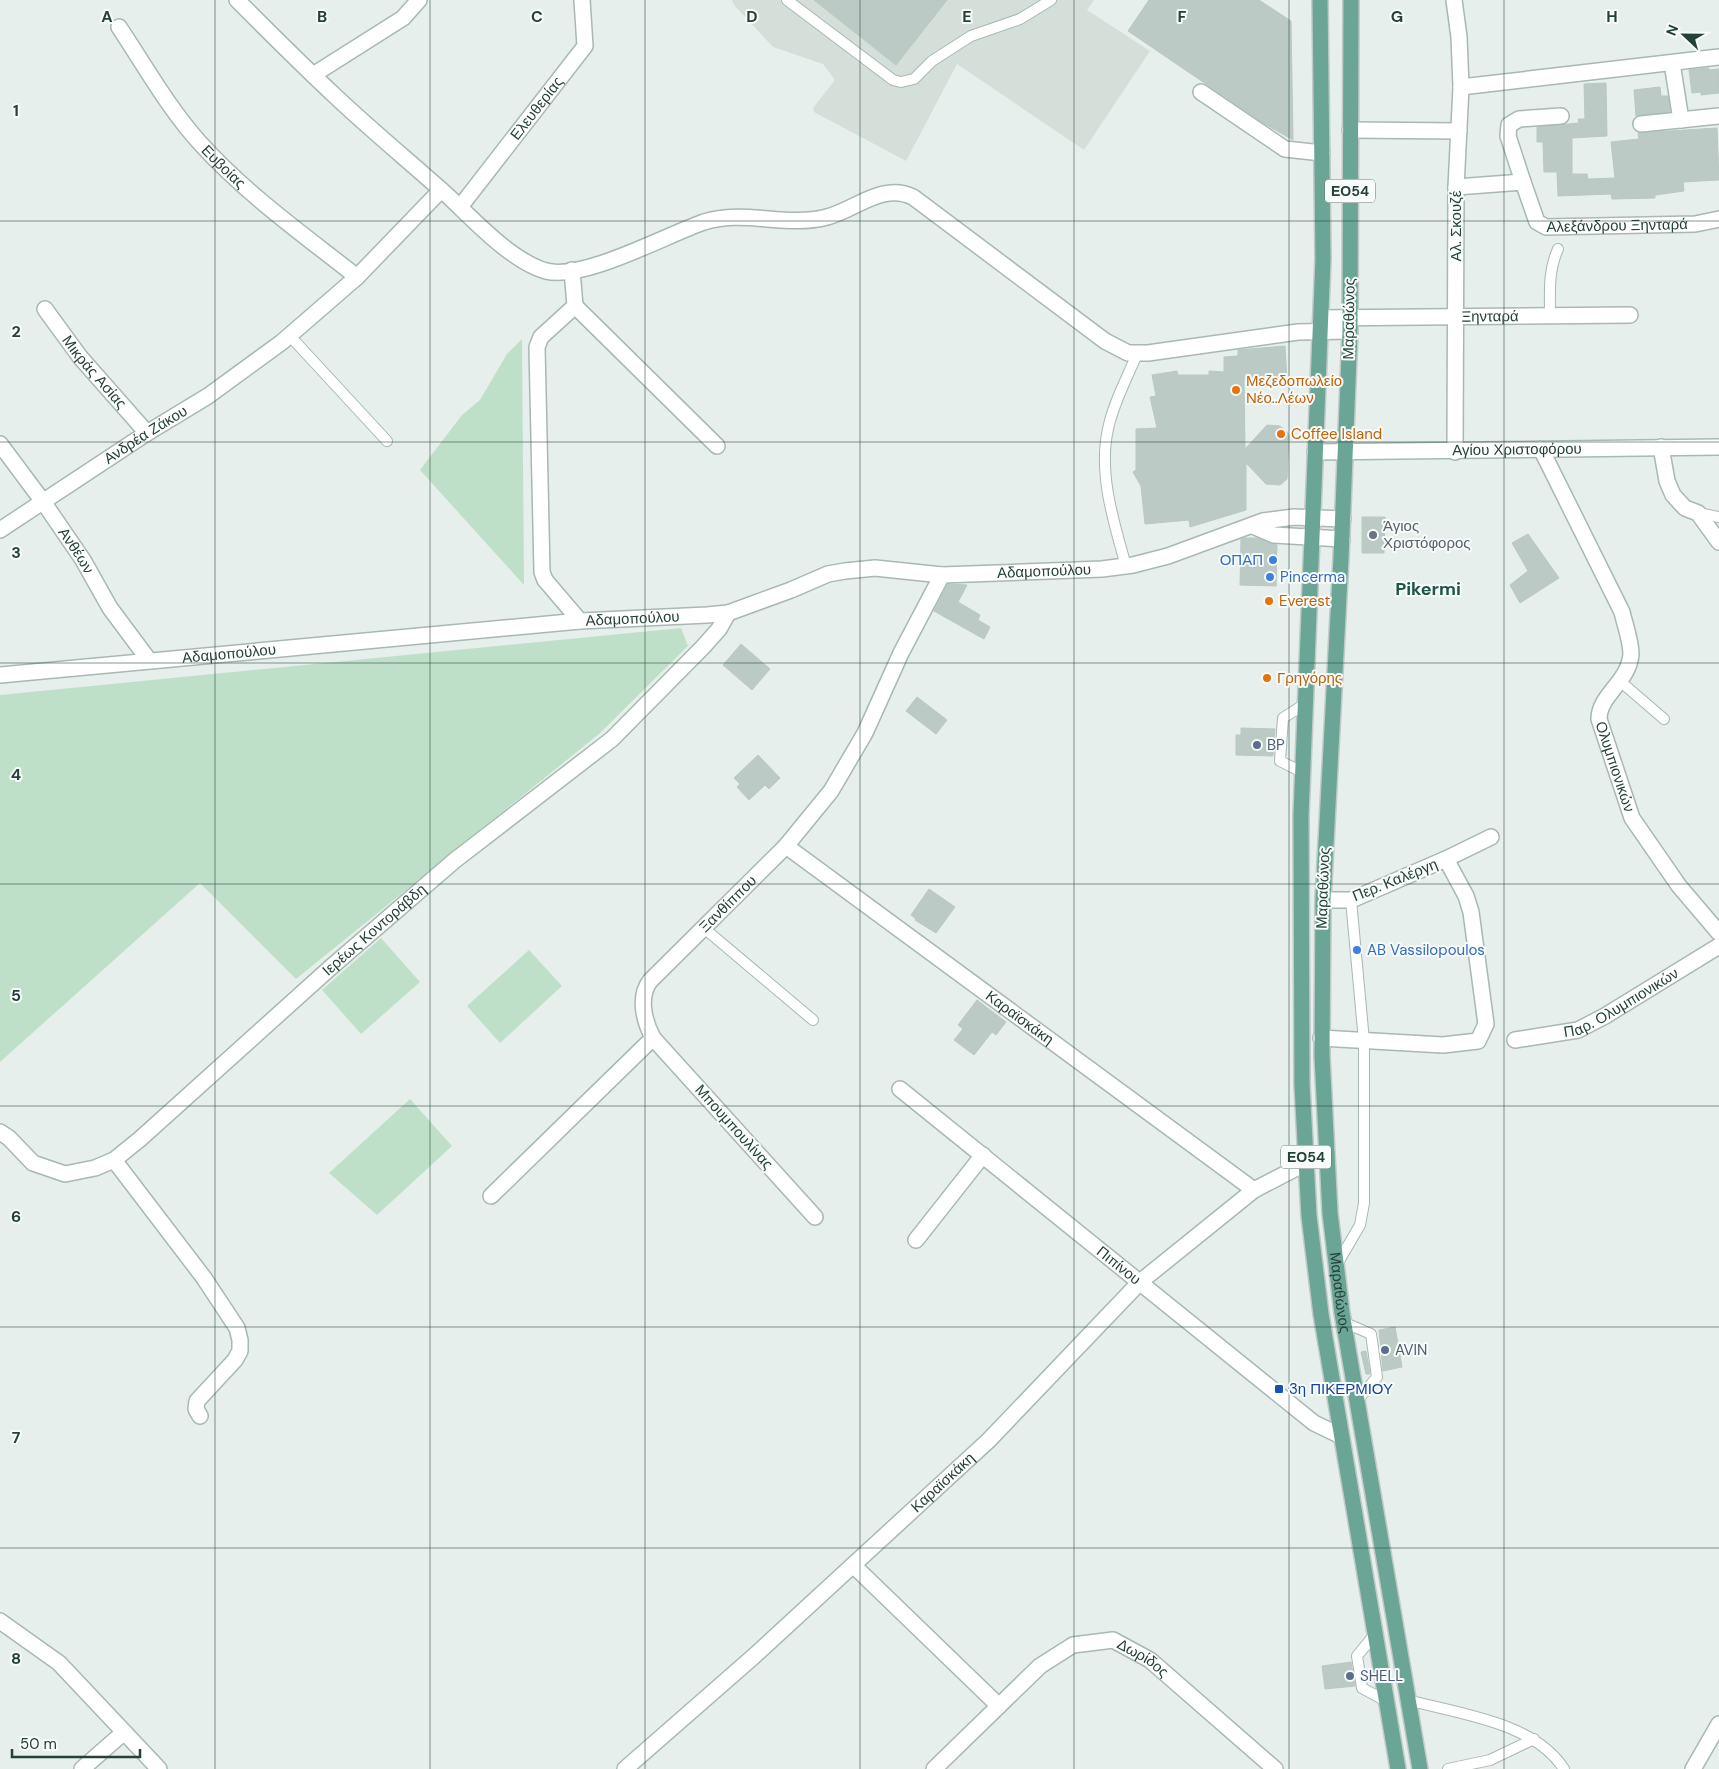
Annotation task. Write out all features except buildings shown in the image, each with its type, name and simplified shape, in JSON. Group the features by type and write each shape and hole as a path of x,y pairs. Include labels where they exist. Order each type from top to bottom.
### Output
{"main road":[{"name":"Μαραθώνος","path":"1320,0 1322,153 1321,325 1302,772 1300,1023 1306,1163 1315,1270 1341,1436 1398,1769"},
{"name":"Μαραθώνος","path":"1350,0 1350,324 1343,519 1323,900 1321,1038 1328,1179 1343,1322 1420,1769"}],"street":[{"path":"237,0 313,75 460,207 512,252 536,267 551,272 572,270 605,263 682,231 719,219 753,216 789,220 816,219 839,213 879,194 897,192 917,201 1112,346 1128,353 1137,354"},
{"path":"313,75 403,18 420,0"},
{"name":"Ελευθερίας","path":"460,207 585,46 582,0"},
{"name":"Αλ. Σκουζέ","path":"1454,0 1459,37 1461,87 1456,187 1456,452"},
{"name":"Ευβοίας","path":"119,27 199,143 257,197 357,277"},
{"path":"1461,87 1719,57"},
{"path":"1672,63 1681,120"},
{"path":"1201,92 1285,149 1322,153"},
{"name":"Αλεξάνδρου Ξηνταρά","path":"1561,116 1519,119 1509,125 1508,136 1537,222 1546,226 1695,224 1719,219"},
{"path":"1642,124 1719,116"},
{"path":"1350,130 1459,131"},
{"path":"1456,187 1523,182"},
{"name":"Ανδρέα Ζάκου","path":"0,530 44,503 147,433 208,396 290,336 357,277 441,190"},
{"path":"572,270 574,306 717,446"},
{"path":"574,306 542,337 537,347 542,572 545,580 580,621"},
{"name":"Μικράς Ασίας","path":"45,309 80,357 147,433"},
{"name":"Ξηνταρά","path":"1137,354 1298,332 1321,325 1457,317 1630,315"},
{"name":"Ανθέων","path":"0,444 44,503 83,560 110,608 148,659"},
{"path":"1661,447 1667,481 1673,495 1686,508 1698,513 1719,542"},
{"name":"Αγίου Χριστοφόρου","path":"1315,452 1456,452 1719,447"},
{"name":"Ολυμπιονικών","path":"1541,450 1622,612 1631,654 1621,682 1602,705 1599,719 1624,799 1632,818 1679,886 1719,935"},
{"name":"Αδαμοπούλου","path":"0,675 148,659 580,621 728,613 828,574 845,571 875,568 942,575 1126,566 1168,556 1272,519 1343,519"},
{"path":"1254,526 1274,535 1342,540"},
{"name":"Ξανθίππου","path":"653,1038 648,1029 643,1001 646,987 786,846 822,803 844,771 877,708 900,653 942,575"},
{"name":"Ιερέως Κοντοράβδη","path":"0,1132 9,1138 33,1163 65,1174 95,1168 114,1160 140,1139 323,974 454,862 612,739 703,647 719,629 728,613"},
{"path":"1446,859 1491,837"},
{"name":"Καραϊσκάκη","path":"786,846 1254,1190"},
{"name":"Περ. Καλέργη","path":"1323,900 1351,900 1446,859 1466,896 1471,912 1486,1024 1478,1041 1443,1045 1364,1041"},
{"name":"Παρ. Ολυμπιονικών","path":"1515,1040 1578,1030 1605,1016 1719,935"},
{"path":"491,1196 653,1038"},
{"name":"Μπουμπουλίνας","path":"653,1038 815,1217"},
{"path":"1321,1038 1364,1041"},
{"name":"Πιπίνου","path":"900,1089 1314,1423 1341,1436"},
{"path":"916,1240 982,1155"},
{"path":"114,1160 204,1278 236,1328 240,1340 240,1351 235,1360 197,1401 196,1408 200,1416"},
{"name":"Καραϊσκάκη","path":"625,1769 753,1657 989,1440 1140,1282 1254,1190 1306,1163"},
{"path":"853,1565 999,1706"},
{"path":"0,1621 59,1663 80,1683 123,1733 159,1769"},
{"name":"Δωρίδος","path":"934,1769 1040,1666 1073,1645 1093,1640 1113,1640 1150,1660 1275,1769"},
{"path":"1693,1769 1719,1724"},
{"path":"82,1769 123,1733"}],"lane":[{"path":"787,0 893,80 901,82 914,79 932,61 971,36 1020,19 1051,0"},
{"path":"1550,316 1551,264 1558,249"},
{"path":"290,336 387,440"},
{"path":"1126,566 1114,524 1104,468 1108,429 1137,354"},
{"path":"1698,513 1719,518"},
{"path":"1621,682 1664,719"},
{"path":"1302,772 1280,761 1283,718 1305,704"},
{"path":"1336,1267 1357,1231 1364,1209 1364,1041 1351,900"},
{"path":"705,929 813,1020"},
{"path":"1343,1322 1371,1334 1377,1377 1356,1402"},
{"path":"1375,1634 1357,1656 1362,1688 1386,1701"},
{"path":"1408,1700 1504,1726 1534,1738 1556,1756 1564,1769"},
{"path":"1448,1769 1490,1760 1534,1738"}],"shaded area":[{"path":"732,0 1094,0 1087,10 1150,51 1084,150 957,64 906,161 814,112 813,108 835,80 823,64 773,47 734,5"}],"green space":[{"path":"522,339 524,585 420,470 462,415 480,400 507,354"},
{"path":"681,628 688,646 599,734 296,979 200,883 0,1062 0,695"},
{"path":"381,938 420,982 361,1034 322,990"},
{"path":"529,950 562,986 500,1043 467,1006"},
{"path":"410,1099 452,1146 377,1215 329,1173"}],"place":[{"name":"Μεζεδοπωλείο Νέο..Λέων","path":"1236,390"},
{"name":"Coffee Island","path":"1281,434"},
{"name":"Άγιος Χριστόφορος","path":"1373,535"},
{"name":"ΟΠΑΠ","path":"1273,560"},
{"name":"Pincerma","path":"1270,577"},
{"name":"Everest","path":"1269,601"},
{"name":"Γρηγόρης","path":"1267,678"},
{"name":"BP","path":"1257,745"},
{"name":"AB Vassilopoulos","path":"1357,950"},
{"name":"AVIN","path":"1385,1350"},
{"name":"3η ΠΙΚΕΡΜΙΟΥ","path":"1279,1389"},
{"name":"SHELL","path":"1350,1676"}],"district":[{"name":"Pikermi","path":"1428,589"}]}
